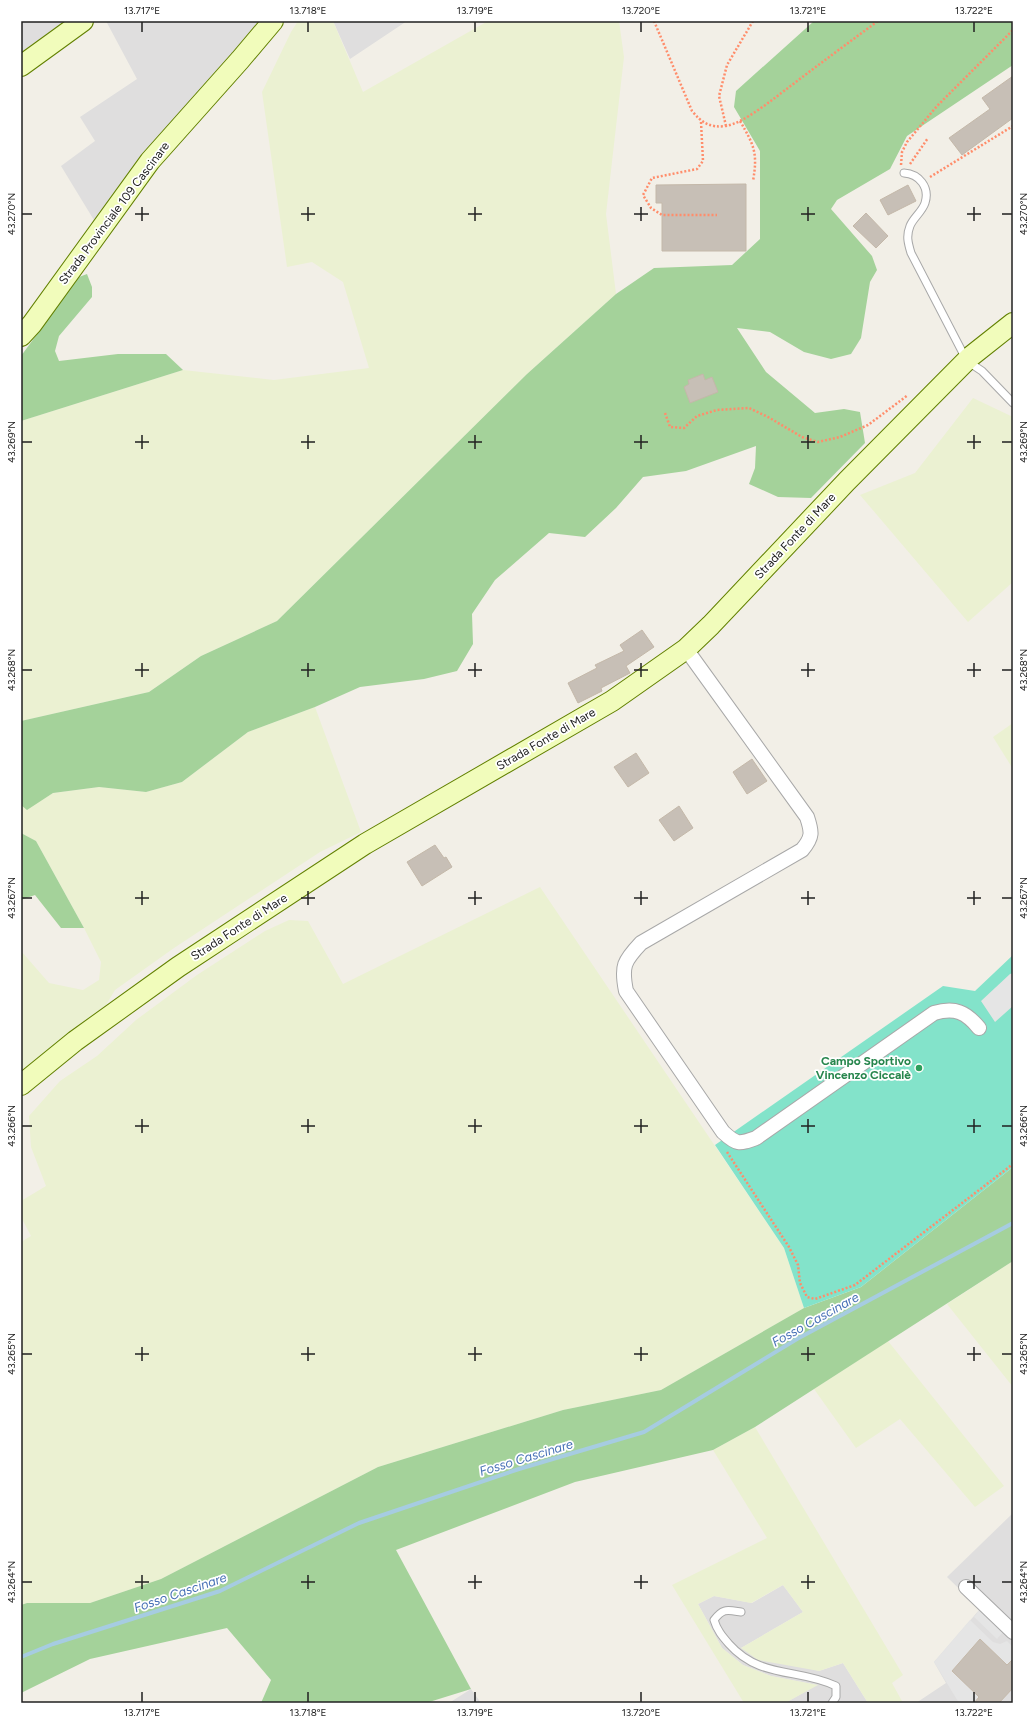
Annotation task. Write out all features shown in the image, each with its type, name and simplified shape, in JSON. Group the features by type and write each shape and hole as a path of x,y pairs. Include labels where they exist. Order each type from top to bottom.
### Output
{"street":[{"path":"21,66 83,21"},
{"name":"Strada Provinciale 109 Cascinare","path":"21,336 32,324 150,161 273,21"},
{"name":"Strada Fonte di Mare","path":"21,1085 74,1041 205,949 365,844 612,701 686,649 711,625 847,481 967,361 1013,323"},
{"path":"686,649 807,817 811,829 810,840 802,850 641,943 629,956 623,974 626,991 723,1132 734,1142 742,1143 756,1138 934,1013 945,1009 957,1011 970,1016 979,1028"},
{"path":"966,1587 1013,1632"}],"lane":[{"path":"904,173 911,174 923,182 925,190 926,202 910,225 907,238 911,254 967,361 982,371 1013,403"},
{"path":"741,1612 726,1610 720,1613 714,1620 717,1630 737,1653 757,1666 822,1680 836,1686 836,1697 832,1703"}],"path":[{"path":"654,21 692,111 701,122 712,125 726,126 740,121 878,21"},
{"path":"726,126 719,96 727,65 753,21"},
{"path":"904,173 900,162 902,152 907,142 937,106 1013,30"},
{"path":"740,121 755,150 756,166 753,181"},
{"path":"701,122 703,161 697,169 652,178 643,195 651,208 662,215 717,215"},
{"path":"923,182 1013,126"},
{"path":"904,173 928,138"},
{"path":"665,413 670,427 684,428 697,416 717,410 749,408 768,417 802,437 818,442 840,437 868,425 914,390"},
{"path":"723,1132 724,1148 789,1247 798,1265 800,1283 807,1297 815,1299 855,1285 1013,1164"}],"shaded area":[{"path":"21,21 65,21 21,53"},
{"path":"106,21 273,21 100,230 61,166 95,141 80,117 137,79"},
{"path":"333,21 407,21 350,59"},
{"path":"1013,973 1013,1006 995,1022 981,1001 1010,974"},
{"path":"1013,1513 1013,1703 916,1703 946,1683 934,1662 980,1609 947,1577"},
{"path":"783,1585 803,1612 741,1648 819,1671 843,1663 868,1703 785,1703 817,1685 771,1676 743,1665 722,1648 698,1604 714,1596 752,1603"},
{"path":"980,1609 1003,1632 997,1639 974,1617"},
{"path":"970,1620 993,1642 1000,1644 1007,1641 1013,1647 1013,1659 1007,1666 980,1639 952,1671 967,1686 974,1678 981,1695 974,1703 959,1703 934,1662"},
{"path":"471,1689 481,1703 449,1703"}],"green space":[{"path":"298,21 333,21 363,92 488,21 619,21 624,57 606,214 616,294 527,374 277,621 201,656 149,692 21,721 21,421 183,370 274,380 369,368 343,282 312,262 287,267 262,92 291,32"},
{"path":"814,21 1013,21 1013,65 907,136 890,169 837,200 831,209 872,256 877,270 870,282 861,338 851,354 831,359 804,352 770,332 737,328 766,372 815,413 844,409 860,412 865,443 811,498 778,497 749,484 755,468 756,446 686,471 643,477 616,508 585,537 549,533 495,580 472,614 473,644 457,671 424,679 360,687 315,707 248,732 182,782 146,792 99,787 53,793 27,810 21,805 21,721 149,692 201,656 277,621 527,374 616,294 654,268 732,265 760,239 760,151 734,107 736,91"},
{"path":"87,274 92,287 92,297 59,336 55,351 59,361 118,354 166,354 183,370 21,421 21,356 79,277"},
{"path":"973,398 1013,417 1013,582 968,622 860,495 915,473"},
{"path":"315,707 361,832 320,852 174,948 115,990 106,1005 21,1072 21,951 49,983 83,990 99,980 101,962 36,841 21,833 21,805 27,809 53,793 99,787 146,792 182,782 248,732"},
{"path":"1013,723 1013,769 993,737"},
{"path":"21,833 36,841 84,928 61,928 35,895 21,900"},
{"path":"540,887 784,1248 804,1308 661,1390 563,1410 378,1467 161,1579 90,1603 27,1603 21,1605 21,1242 31,1236 21,1217 21,1201 46,1186 31,1147 29,1116 60,1081 97,1056 136,1020 197,975 265,931 289,920 308,921 343,984"},
{"name":"Campo Sportivo Vincenzo Ciccalè","path":"1013,955 1013,1167 861,1287 804,1308 784,1248 715,1145 943,986 975,991"},
{"path":"1013,1167 1013,1261 755,1427 713,1450 575,1482 396,1550 471,1689 426,1703 261,1703 271,1680 227,1628 90,1659 21,1693 21,1605 27,1603 90,1603 161,1579 378,1467 563,1410 661,1390 804,1308 861,1287"},
{"path":"1013,1261 1013,1387 947,1304"},
{"path":"888,1341 1004,1486 975,1507 900,1419 856,1448 814,1389"},
{"path":"755,1427 903,1675 892,1683 903,1703 868,1703 843,1663 819,1671 758,1660 741,1648 803,1612 783,1585 751,1603 714,1596 698,1604 722,1648 743,1665 771,1676 818,1685 785,1703 744,1703 672,1585 767,1538 713,1450"}],"building":[{"path":"1013,76 1013,118 962,155 949,138 990,109 982,98"},
{"path":"746,184 746,251 662,251 662,203 656,203 656,185"},
{"path":"908,185 916,201 888,215 880,200"},
{"path":"866,213 888,236 876,248 853,226"},
{"path":"703,374 705,380 712,377 718,392 690,403 684,387 689,384 688,380"},
{"path":"642,630 654,647 626,666 630,673 601,688 602,691 578,703 568,683 597,668 595,665 624,651 620,645"},
{"path":"636,753 649,773 628,787 614,767"},
{"path":"752,759 767,781 747,794 733,772"},
{"path":"679,806 693,828 674,841 659,820"},
{"path":"435,845 444,858 446,857 452,867 422,886 407,862"},
{"path":"980,1639 1007,1665 1013,1659 1013,1688 999,1703 974,1703 979,1697 952,1671"}],"waterway":[{"name":"Fosso Cascinare","path":"21,1657 53,1644 220,1591 359,1523 519,1469 644,1432 797,1339 1013,1223"}],"place":[{"name":"Campo Sportivo Vincenzo Ciccalè","path":"919,1068"}]}
